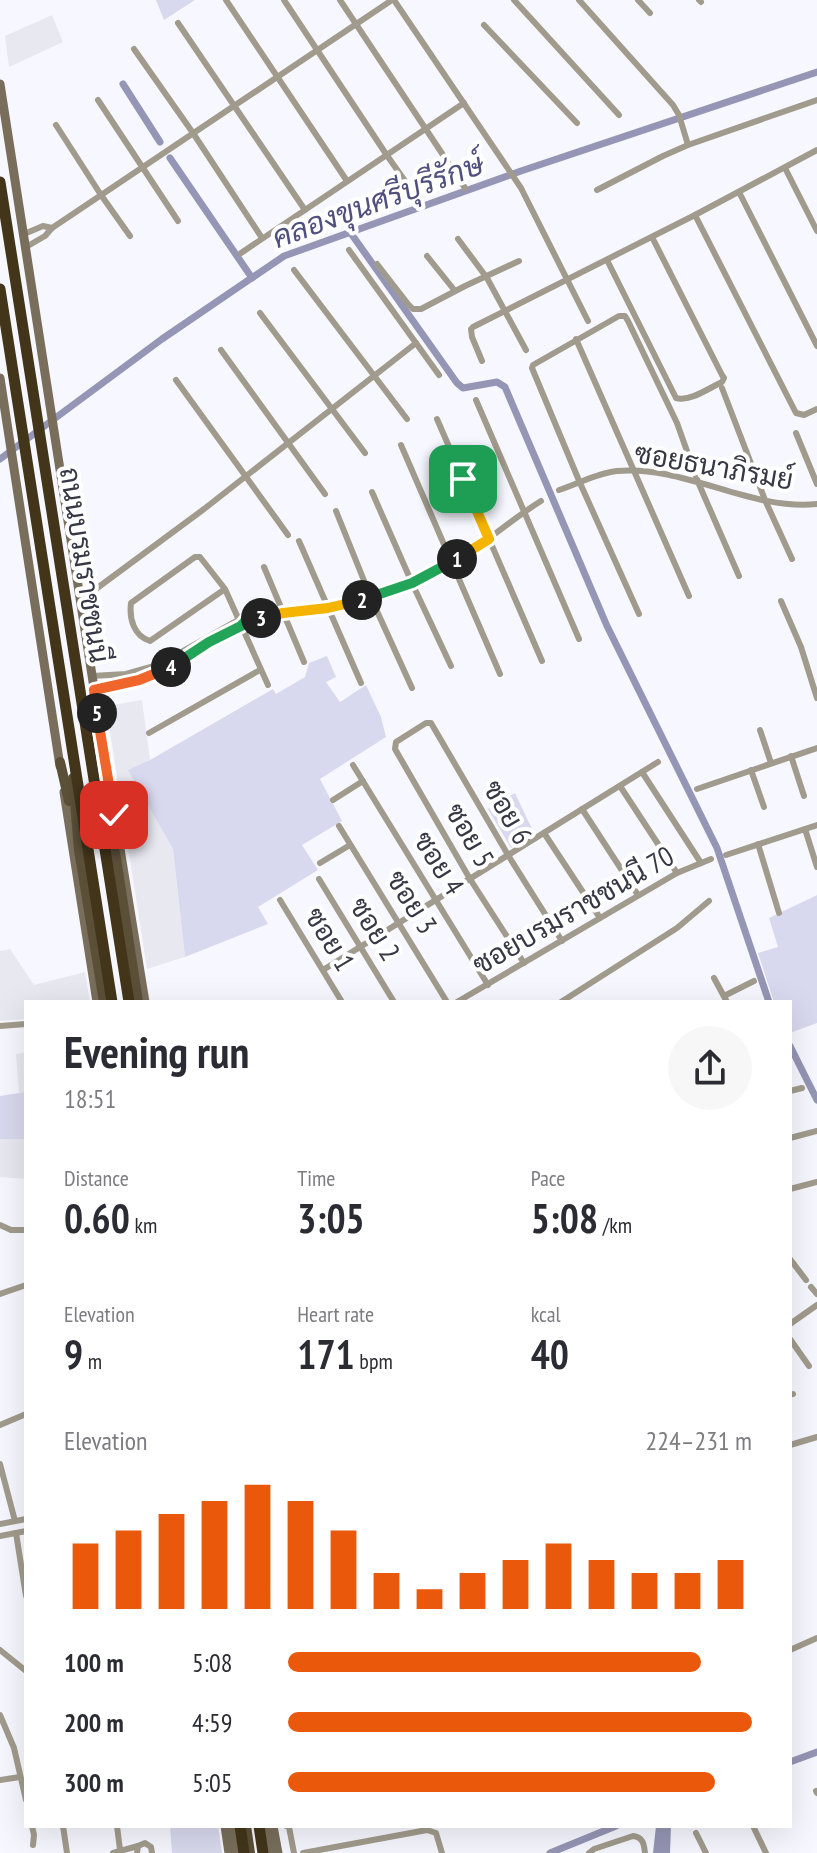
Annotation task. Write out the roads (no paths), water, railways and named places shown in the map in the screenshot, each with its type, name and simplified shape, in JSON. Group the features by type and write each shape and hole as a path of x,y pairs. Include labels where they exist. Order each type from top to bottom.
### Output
{"highway":[{"name":"ถนนบรมราชชนนี","path":"0,182 129,1000"},
{"name":"ถนนบรมราชชนนี","path":"0,289 112,1000"},
{"path":"241,1828 247,1853"},
{"path":"257,1828 261,1853"}],"main road":[{"path":"0,84 106,771 145,1000"},
{"path":"0,378 97,1000"},
{"path":"73,756 79,850"},
{"path":"90,758 116,858"},
{"path":"60,762 79,850 104,1000"},
{"path":"106,771 138,1000"},
{"path":"225,1828 229,1853"},
{"path":"231,1828 236,1853"},
{"path":"246,1828 247,1853"},
{"path":"266,1828 270,1853"},
{"path":"273,1828 278,1853"}],"street":[{"path":"226,0 347,181"},
{"path":"284,0 417,198"},
{"path":"340,0 465,188"},
{"path":"26,247 393,0 521,188 588,321"},
{"path":"514,0 619,115"},
{"path":"579,0 665,94 679,115 688,145"},
{"path":"638,0 650,13"},
{"path":"178,23 305,210"},
{"path":"484,25 577,123"},
{"path":"134,49 262,238"},
{"path":"98,100 178,221"},
{"path":"597,190 688,145 817,100"},
{"path":"241,253 464,103"},
{"path":"56,125 130,236"},
{"path":"482,361 471,329 817,150"},
{"path":"785,168 817,231"},
{"path":"739,192 817,346"},
{"path":"695,215 796,413 804,415 817,409"},
{"path":"24,234 43,226 52,228"},
{"path":"607,260 676,398 686,399 722,382 724,378 652,237"},
{"path":"458,239 487,278 526,350"},
{"path":"349,250 439,375"},
{"path":"427,256 455,291"},
{"path":"377,264 413,309 421,309 519,261"},
{"path":"294,270 407,419"},
{"path":"260,313 365,453"},
{"path":"639,614 532,368 619,316 626,318 677,423 698,482 739,576"},
{"path":"576,339 689,596"},
{"path":"81,600 246,477 416,343"},
{"path":"221,350 325,494"},
{"path":"176,380 288,535"},
{"path":"722,388 765,500 792,559"},
{"path":"476,400 579,639"},
{"path":"437,419 542,661"},
{"path":"796,433 817,484"},
{"path":"401,445 500,674"},
{"name":"ซอยธนาภิรมย์","path":"559,490 607,473 634,471 698,482 765,500 817,504"},
{"path":"372,492 451,666"},
{"path":"92,676 138,671 171,659 205,637 242,622 328,608 371,598 412,583 489,539 541,501"},
{"path":"336,511 412,688"},
{"path":"299,541 361,683"},
{"path":"225,589 150,641 139,635 134,627 131,603 195,557 203,559 225,589 268,685"},
{"path":"264,567 304,662"},
{"path":"781,601 814,679 817,698"},
{"path":"94,690 119,686 167,669 242,622"},
{"path":"149,733 260,670"},
{"path":"117,675 119,686"},
{"name":"ซอย 6","path":"411,732 427,722 431,723 562,941"},
{"path":"760,730 771,763"},
{"name":"ซอย 5","path":"411,732 396,742 395,749 470,879 524,963"},
{"path":"697,789 817,748"},
{"path":"791,756 804,796"},
{"path":"323,970 658,762"},
{"name":"ซอย 4","path":"353,765 488,985"},
{"path":"751,770 764,807"},
{"path":"642,772 701,863"},
{"path":"333,800 363,781"},
{"path":"620,786 677,873"},
{"path":"582,809 638,895"},
{"path":"726,855 817,825"},
{"name":"ซอย 3","path":"339,826 446,1000"},
{"path":"805,829 817,867"},
{"path":"544,833 600,918"},
{"path":"758,844 779,913"},
{"path":"320,863 350,845"},
{"name":"ซอยบรมราชชนนี 70","path":"461,1000 677,873 711,859"},
{"name":"ซอย 2","path":"319,879 393,1000"},
{"name":"ซอย 1","path":"280,900 341,1000"},
{"path":"564,1000 677,928 709,901"},
{"path":"714,978 726,999 754,981"},
{"path":"0,1026 24,1024"},
{"path":"792,1090 802,1088"},
{"path":"792,1137 817,1131"},
{"path":"792,1188 817,1182"},
{"path":"0,1225 11,1230 24,1230"},
{"path":"792,1262 817,1294"},
{"path":"0,1294 24,1286"},
{"path":"792,1323 817,1305"},
{"path":"792,1342 809,1366"},
{"path":"0,1425 24,1415"},
{"path":"792,1444 817,1437"},
{"path":"0,1464 15,1521"},
{"path":"0,1524 24,1519"},
{"path":"0,1536 24,1531"},
{"path":"16,1533 24,1583"},
{"path":"792,1649 817,1638"},
{"path":"0,1650 24,1669"},
{"path":"0,1715 14,1748 24,1792"},
{"path":"0,1780 20,1777"},
{"path":"32,1828 33,1845"},
{"path":"63,1828 67,1853"},
{"path":"117,1828 116,1852 137,1849 142,1843 147,1843 152,1853"},
{"path":"289,1828 294,1853"},
{"path":"754,1828 766,1853"},
{"path":"303,1853 427,1830 436,1833 442,1853"},
{"path":"696,1833 702,1851"},
{"path":"593,1852 633,1836 640,1837 645,1853"}],"waterway":[{"name":"คลองขุนศรีบุรีรักษ์","path":"0,459 162,339 284,256 521,171 817,72"},
{"path":"123,84 160,142"},
{"path":"170,158 252,278"},
{"path":"350,232 457,383 463,388 497,382 505,387 607,626 717,848 768,1000"},
{"path":"792,1050 817,1100"},
{"path":"792,1761 817,1752"},
{"path":"550,1853 611,1828"}]}
